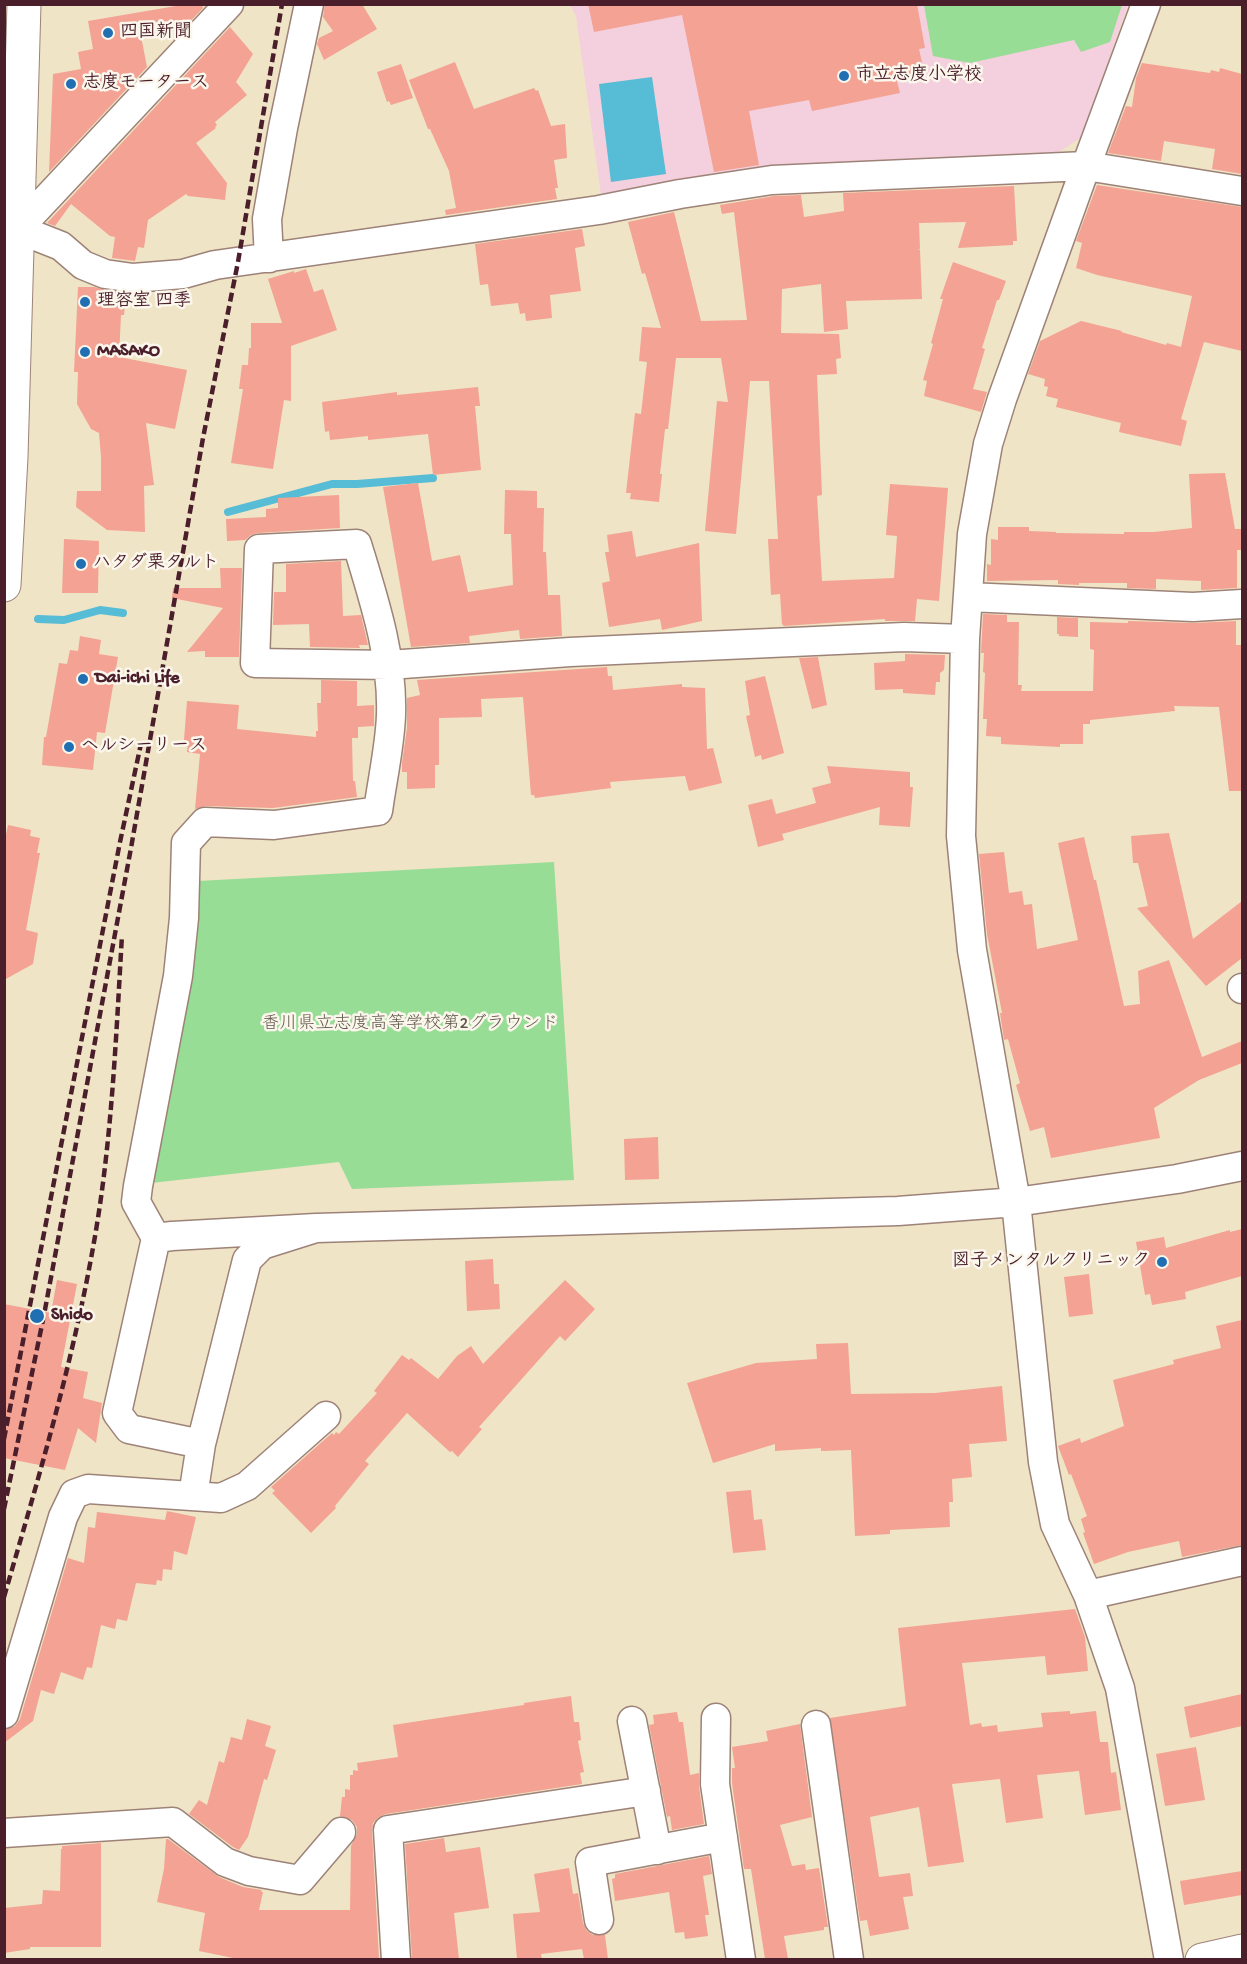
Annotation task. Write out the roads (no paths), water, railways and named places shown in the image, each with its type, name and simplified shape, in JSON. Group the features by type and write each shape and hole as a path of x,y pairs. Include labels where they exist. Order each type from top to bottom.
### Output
{"main road":[{"path":"4,585 11,229 24,4"},
{"path":"1202,1959 1242,1951"}],"street":[{"path":"230,4 11,229 61,246 83,265 94,270 133,278 183,274 215,265 599,210 680,194 772,180 1086,165 1242,191"},
{"path":"269,258 267,219 309,4"},
{"path":"1146,4 1086,165 988,444 972,534 966,639 961,836 972,950 1016,1202 1043,1462 1055,1524 1088,1595 1120,1688 1169,1959"},
{"path":"201,1444 129,1429 117,1413 156,1238 136,1203 178,976 184,918 186,843 205,822 274,825 378,811 391,716 389,665 373,595 357,544 259,549 255,663 389,665 570,652 845,639 904,637 966,639"},
{"path":"969,597 1193,607 1242,604"},
{"path":"156,1238 316,1228 887,1211 1016,1202 1177,1179 1242,1166"},
{"path":"193,1496 201,1444 247,1260 262,1245 316,1228"},
{"path":"4,1714 63,1517 74,1494 88,1489 221,1498 247,1486 326,1416"},
{"path":"1088,1595 1242,1561"},
{"path":"716,1719 715,1784 741,1959"},
{"path":"632,1722 657,1850"},
{"path":"816,1725 849,1959"},
{"path":"396,1959 388,1830 646,1791"},
{"path":"4,1833 173,1822 225,1862 249,1871 300,1880 341,1832"},
{"path":"599,1920 590,1862 723,1837"}],"water":[{"path":"652,77 666,174 611,182 599,84"}],"waterway":[{"path":"228,512 332,484 433,478"},
{"path":"38,619 64,620 100,610 123,613"}],"railway":[{"path":"4,1509 44,1315 131,848 203,438 238,262 282,4"},
{"path":"4,1439 142,739"},
{"path":"4,1597 65,1376 94,1242 109,1127 122,935"}],"place":[{"name":"四国新聞","path":"108,33"},
{"name":"市立志度小学校","path":"844,76"},
{"name":"志度モータース","path":"71,84"},
{"name":"理容室 四季","path":"85,302"},
{"name":"MASAKO","path":"85,352"},
{"name":"ハタダ栗タルト","path":"81,564"},
{"name":"Dai-ichi Life","path":"83,679"},
{"name":"ヘルシーリース","path":"69,747"},
{"name":"図子メンタルクリニック","path":"1162,1262"},
{"name":"Shido","path":"37,1316"}],"park label":[{"name":"香川県立志度高等学校第2グラウンド","path":"410,1025"}]}
